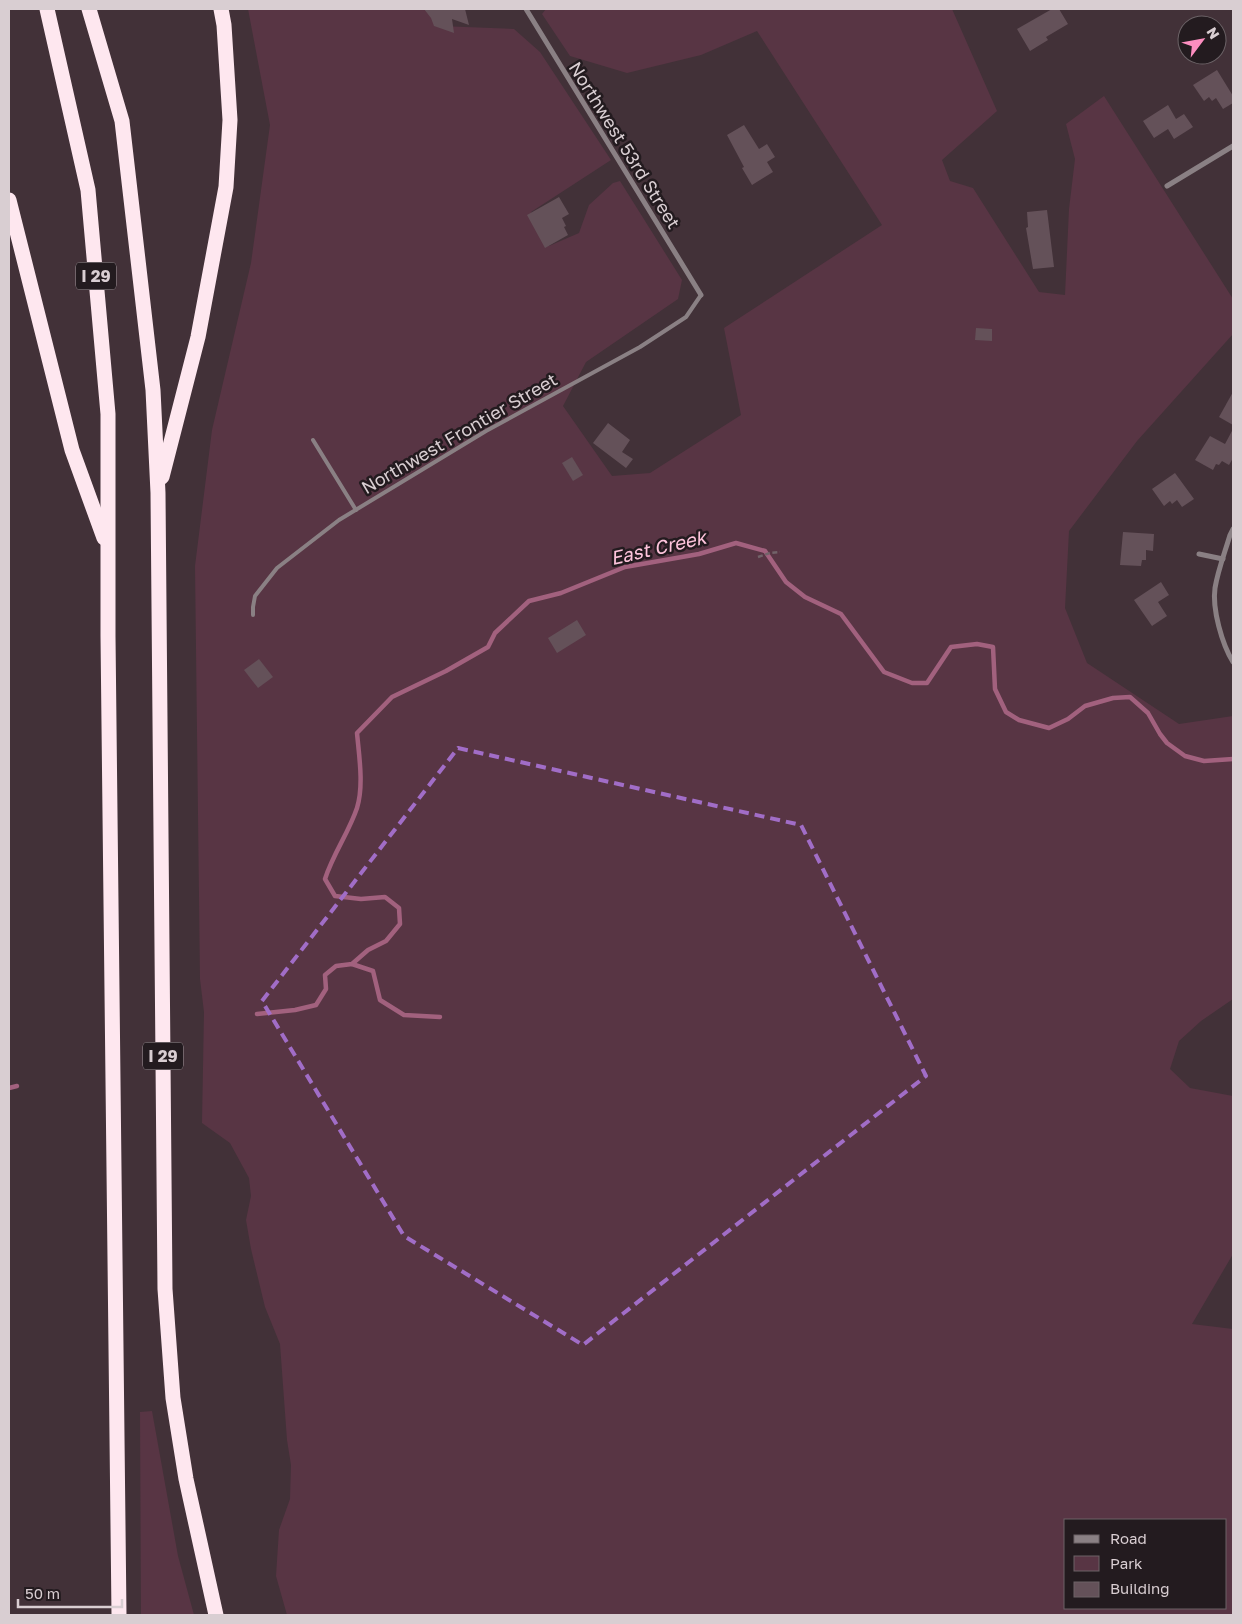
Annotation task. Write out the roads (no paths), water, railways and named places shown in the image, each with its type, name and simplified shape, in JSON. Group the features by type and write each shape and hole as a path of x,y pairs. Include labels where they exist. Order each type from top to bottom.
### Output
{"highway":[{"name":"I 29","path":"47,9 88,190 108,414 119,1615"},
{"name":"I 29","path":"89,9 122,122 153,390 158,493 165,1289 173,1398 186,1479 216,1615"},
{"path":"158,493 198,337 226,187 230,120 224,25 221,9"},
{"path":"9,200 72,450 108,548"}],"street":[{"name":"Northwest 53rd Street","path":"526,9 701,295"},
{"path":"1167,186 1233,146"},
{"path":"1233,529 1215,589 1218,621 1226,650 1233,662"},
{"path":"1199,554 1223,559"}],"lane":[{"name":"Northwest Frontier Street","path":"253,615 255,596 277,568 331,525 486,431 640,347 686,317 701,295"},
{"path":"313,440 356,510"}],"waterway":[{"name":"East Creek","path":"257,1014 295,1010 316,1005 326,989 325,975 336,966 352,964 368,950 386,941 400,924 399,908 385,897 361,899 335,896 325,879 354,817 359,799 360,770 357,733 392,697 446,671 488,647 495,633 529,601 561,593 625,567 699,554 736,543 765,551 786,582 805,597 841,614 884,672 912,683 927,683 951,647 977,644 993,647 995,689 1006,712 1019,720 1049,728 1068,719 1085,706 1113,698 1130,697 1148,713 1167,743 1185,756 1204,761 1233,759"},
{"path":"352,964 373,971 380,1000 404,1015 440,1017"},
{"name":"East Creek","path":"9,1088 17,1086"}]}
